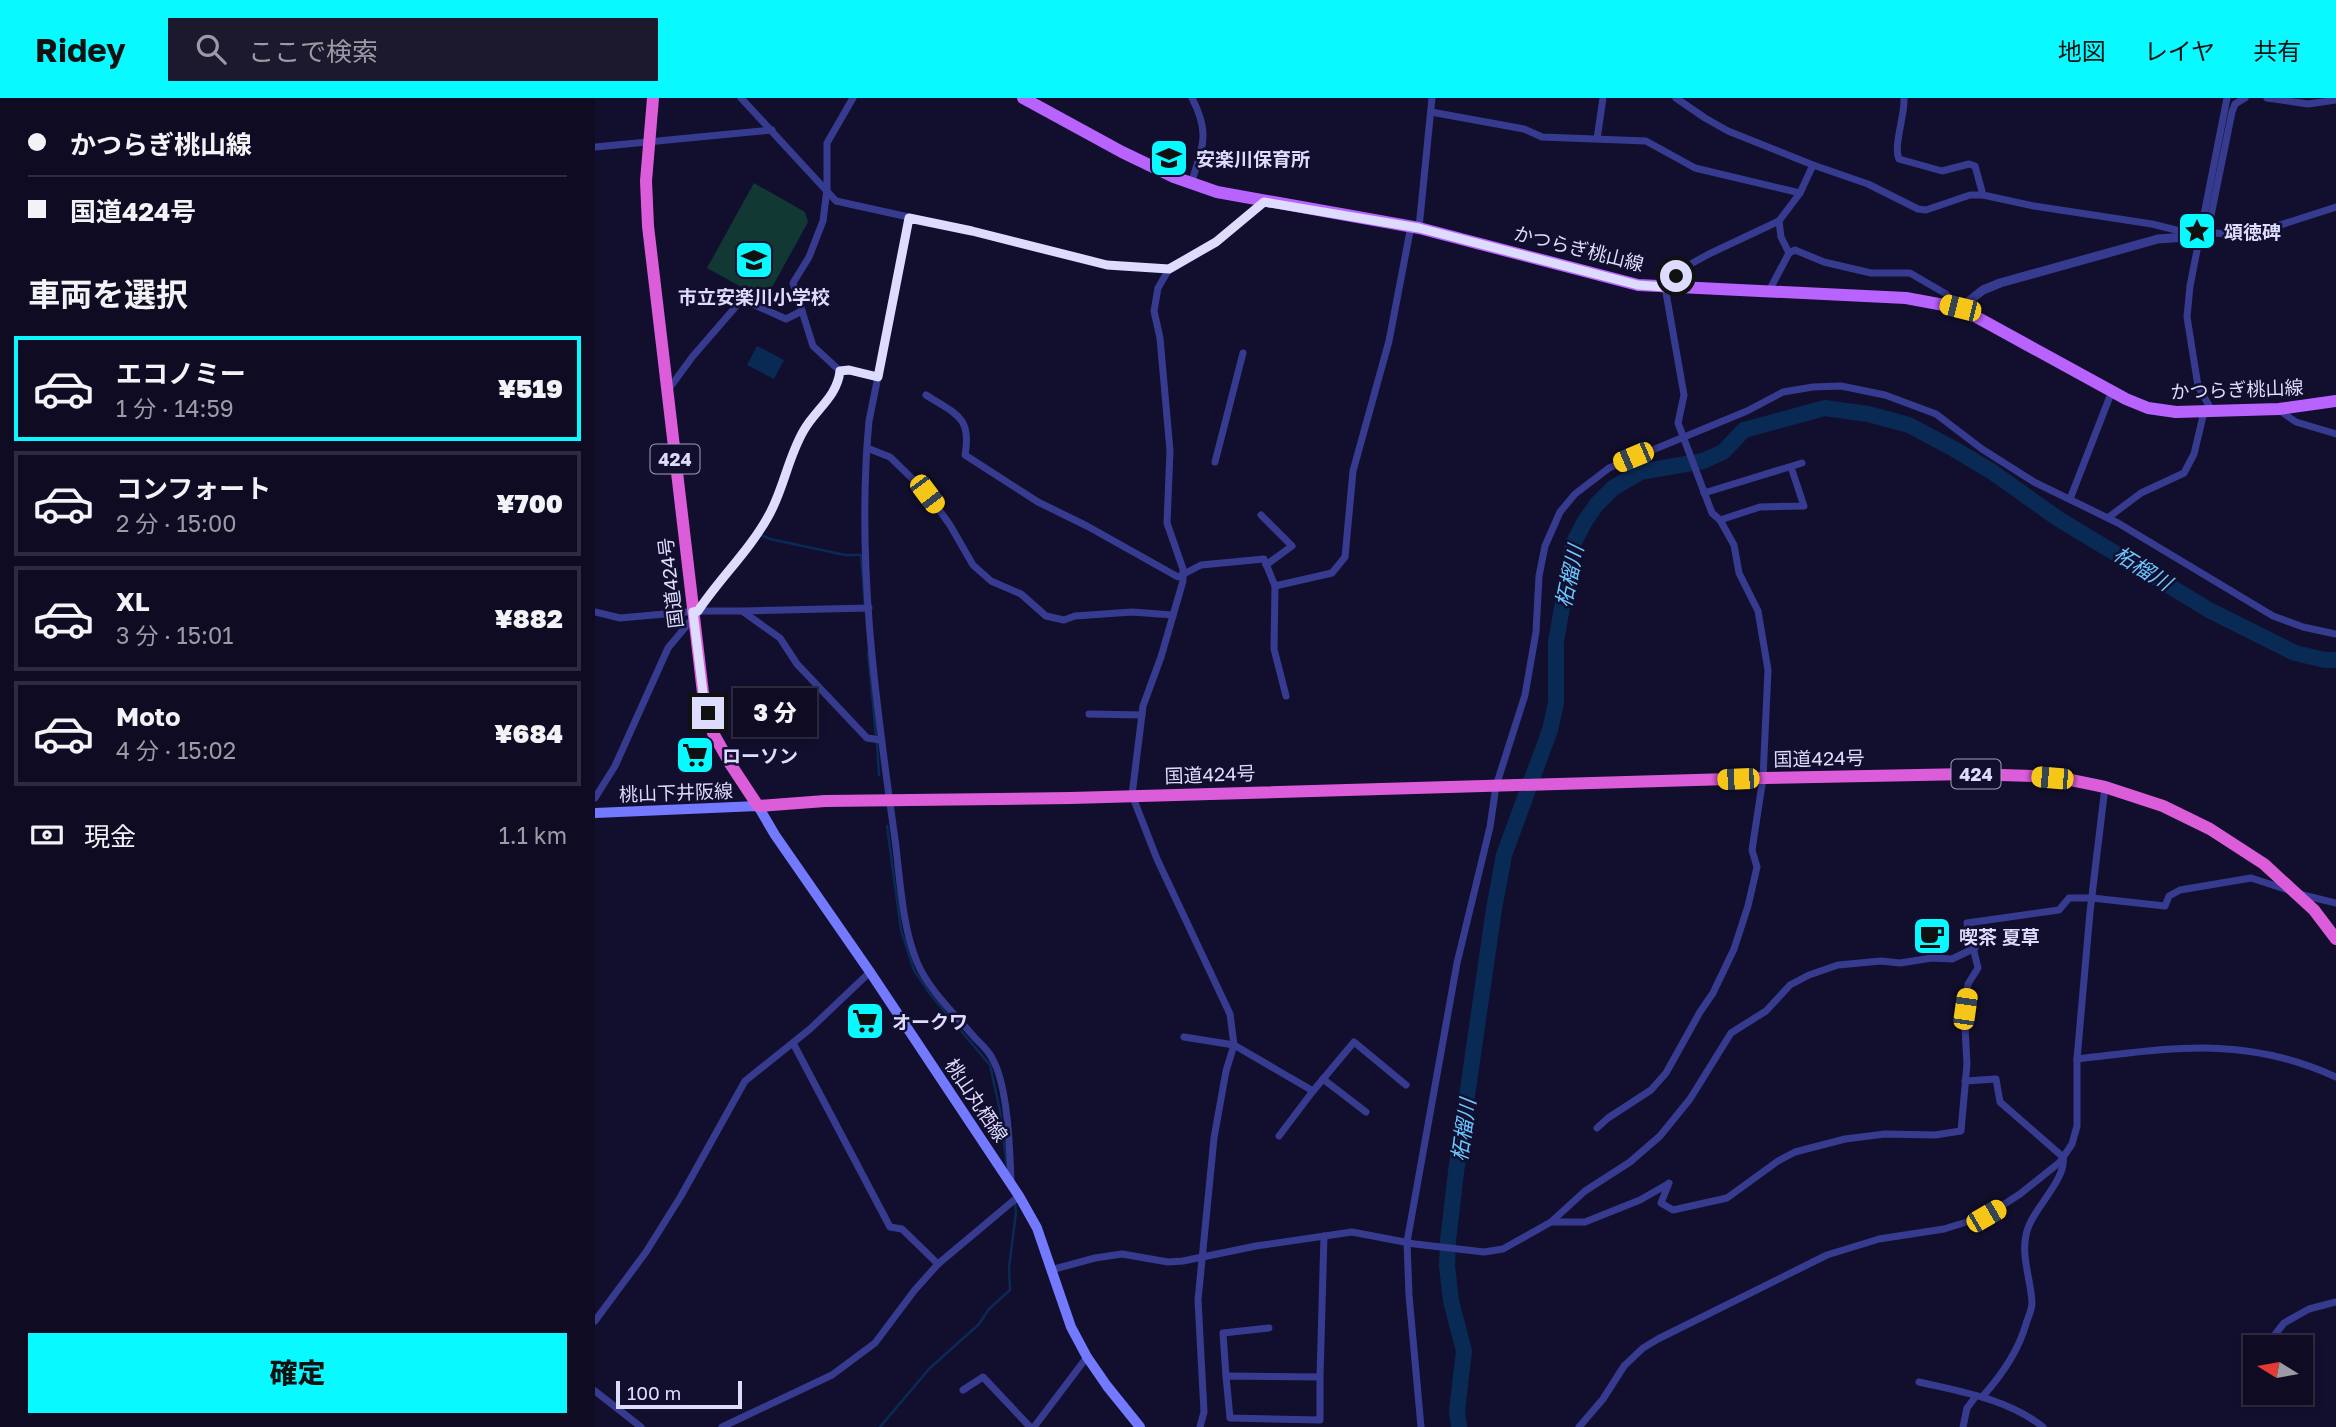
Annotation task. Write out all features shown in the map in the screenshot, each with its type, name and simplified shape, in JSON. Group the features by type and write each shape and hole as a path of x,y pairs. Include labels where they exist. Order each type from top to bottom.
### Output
{"highway":[{"name":"国道424号","path":"653,98 646,181 648,226 703,693 713,733 758,806 825,801 890,802 1763,778 1995,775 2071,779 2163,806 2210,829 2264,864 2314,910 2336,939"}],"main road":[{"name":"かつらぎ桃山線","path":"1023,98 1122,152 1191,184 1217,192 1415,227 1638,285 1906,298 1960,308 2126,400 2155,410 2279,409 2336,401"},
{"name":"桃山下井阪線","path":"595,813 758,806"},
{"name":"桃山丸栖線","path":"758,806 1019,1196 1037,1228 1071,1327 1107,1386 1140,1427"}],"street":[{"path":"741,98 836,201 1107,265 1169,269"},
{"path":"853,98 827,143 827,189 821,231 793,283 813,346 840,371 849,370 878,377"},
{"path":"1191,184 1205,137 1200,114 1192,98"},
{"path":"1275,586 1332,573 1345,557 1353,471 1389,341 1415,227 1432,98"},
{"path":"1597,139 1603,98"},
{"path":"1677,98 1728,131 1868,184 1918,209 1926,210 1970,195 1983,195 2034,206 2152,224 2204,236"},
{"path":"1904,98 1905,112 1896,152 1899,159 1942,171 1969,164 1975,166 1983,195"},
{"path":"2204,236 2227,98"},
{"path":"2109,517 2141,493 2184,473 2194,454 2208,411 2198,386 2187,317 2232,112 2235,104 2245,98"},
{"path":"2267,98 2308,104 2336,100"},
{"path":"1431,112 1524,128 1542,137 1646,141 1695,169 1800,194"},
{"path":"595,147 772,130"},
{"path":"1597,1128 1651,1090 1666,1073 1713,993 1734,949 1757,867 1752,850 1763,778 1768,670 1766,657 1758,611 1739,573 1734,545 1720,520 1712,513 1678,423 1684,395 1665,287 1687,266 1779,220 1800,194 1813,165"},
{"path":"1200,1427 1204,1412 1198,1300 1201,1257 1214,1138 1226,1071 1234,1045 1230,1014 1157,859 1132,795 1142,715 1184,581 1167,523 1170,451 1160,338 1154,311 1159,288 1169,269 1216,242 1264,202"},
{"path":"1769,292 1789,253 1795,250 1824,262 1871,273 1910,274 1946,294 1960,308 1983,290 2000,283 2158,239 2249,235 2336,207"},
{"path":"909,218 869,421 867,448 866,608 877,740 890,802 908,933 917,964 992,1057 999,1077 1010,1139 1011,1183"},
{"path":"1779,220 1781,237 1789,253"},
{"path":"667,391 739,303 748,302 786,319 802,311"},
{"path":"1215,462 1243,353"},
{"path":"595,798 615,766 668,648 741,556 768,517 803,431 830,399 840,371"},
{"path":"1421,1427 1409,1294 1411,1243 1458,963 1499,786 1525,695 1536,632 1539,576 1545,546 1560,512 1575,494 1609,468 1747,411 1783,392 1841,386 1885,395 1936,414 1982,449 2034,482 2072,503 2109,517 2273,616 2303,627 2336,634"},
{"path":"2072,503 2112,391"},
{"path":"926,395 957,415 965,424 968,432 965,455 1038,502 1178,577 1201,565 1263,559 1275,586 1274,649 1286,696"},
{"path":"2279,409 2296,422 2336,434"},
{"path":"867,448 890,457 927,494 950,525 972,565 991,581 1021,594 1046,616 1064,620 1075,616 1132,612 1173,615"},
{"path":"1703,491 1802,463"},
{"path":"1720,520 1760,507 1804,506 1791,467"},
{"path":"1261,514 1292,545 1266,565"},
{"path":"595,612 620,618 866,608"},
{"path":"742,611 780,638 797,664 867,738 877,740"},
{"path":"1089,714 1142,715"},
{"path":"1579,1427 1603,1399 1624,1366 1643,1348 1658,1339 1827,1255 1879,1239 1944,1229 1986,1216 2045,1175 2063,1157 2072,1144 2077,1126 2077,1059 2105,787"},
{"path":"1552,1222 1585,1222 1640,1200 1669,1183 1661,1203 1673,1210 1727,1198 1795,1152 1845,1139 1885,1134 1935,1135 1961,1131 1967,1064 1965,1009 1968,984 1978,968 1967,923 2059,910 2069,898 2165,906 2169,896 2180,890 2251,878 2336,904"},
{"path":"1051,1270 1122,1254 1168,1262 1352,1233 1484,1252 1503,1249 1552,1222 1585,1191 1630,1162 1660,1136 1690,1099 1731,1033 1766,1011 1790,985 1838,965 1952,959 1975,948"},
{"path":"595,1321 646,1252 681,1196 745,1081 810,1029 870,972"},
{"path":"1184,1037 1234,1045 1313,1091"},
{"path":"1279,1136 1354,1042 1406,1084"},
{"path":"793,1043 890,1227 902,1229 938,1264"},
{"path":"2077,1059 2175,1048 2218,1047 2267,1053 2310,1065 2336,1077"},
{"path":"1323,1079 1366,1112"},
{"path":"1963,1427 1967,1408 2001,1375 2021,1343 2032,1306 2024,1254 2027,1230 2035,1211 2065,1165 2063,1157 2000,1102 1996,1079 1965,1081"},
{"path":"722,1427 832,1375 875,1343 938,1264 1019,1196"},
{"path":"1269,1328 1223,1333 1230,1418 1320,1420 1324,1236"},
{"path":"2275,1335 2284,1323 2309,1310 2336,1301"},
{"path":"963,1390 983,1377 1032,1427 1087,1357"},
{"path":"1226,1376 1320,1377"},
{"path":"1919,1382 2003,1404 2029,1416 2043,1427"},
{"path":"595,1391 641,1427"}],"green space":[{"path":"754,183 805,212 808,222 765,300 707,268"}],"water":[{"path":"757,346 784,360 774,379 747,365"}],"waterway":[{"name":"柘榴川","path":"1459,1427 1457,1411 1464,1351 1451,1301 1447,1266 1448,1241 1494,909 1504,855 1550,730 1556,703 1556,642 1573,544 1597,504 1613,488 1640,472 1703,461 1723,452 1744,430 1825,408 1868,414 1909,425 1954,449 1991,471 2057,518 2209,610 2295,653 2336,660"},
{"path":"759,534 770,539 845,555 861,555 865,607"},
{"path":"868,652 876,736"},
{"path":"877,743 879,775"},
{"path":"887,826 901,930 914,970 930,994 990,1065 1000,1111 1007,1166"},
{"path":"880,1427 929,1369 979,1324 989,1309 1010,1290 1009,1268 1015,1203"}],"place":[{"name":"安楽川保育所","path":"1169,158"},
{"name":"頌徳碑","path":"2197,231"},
{"name":"市立安楽川小学校","path":"754,260"},
{"name":"ローソン","path":"695,755"},
{"name":"喫茶 夏草","path":"1932,936"},
{"name":"オークワ","path":"865,1021"}],"route":[{"path":"708,713 693,612 698,611 768,517 803,431 830,399 840,371 849,370 878,377 909,218 1107,265 1169,269 1216,242 1264,202 1419,228 1638,285 1665,287 1676,276"}]}
